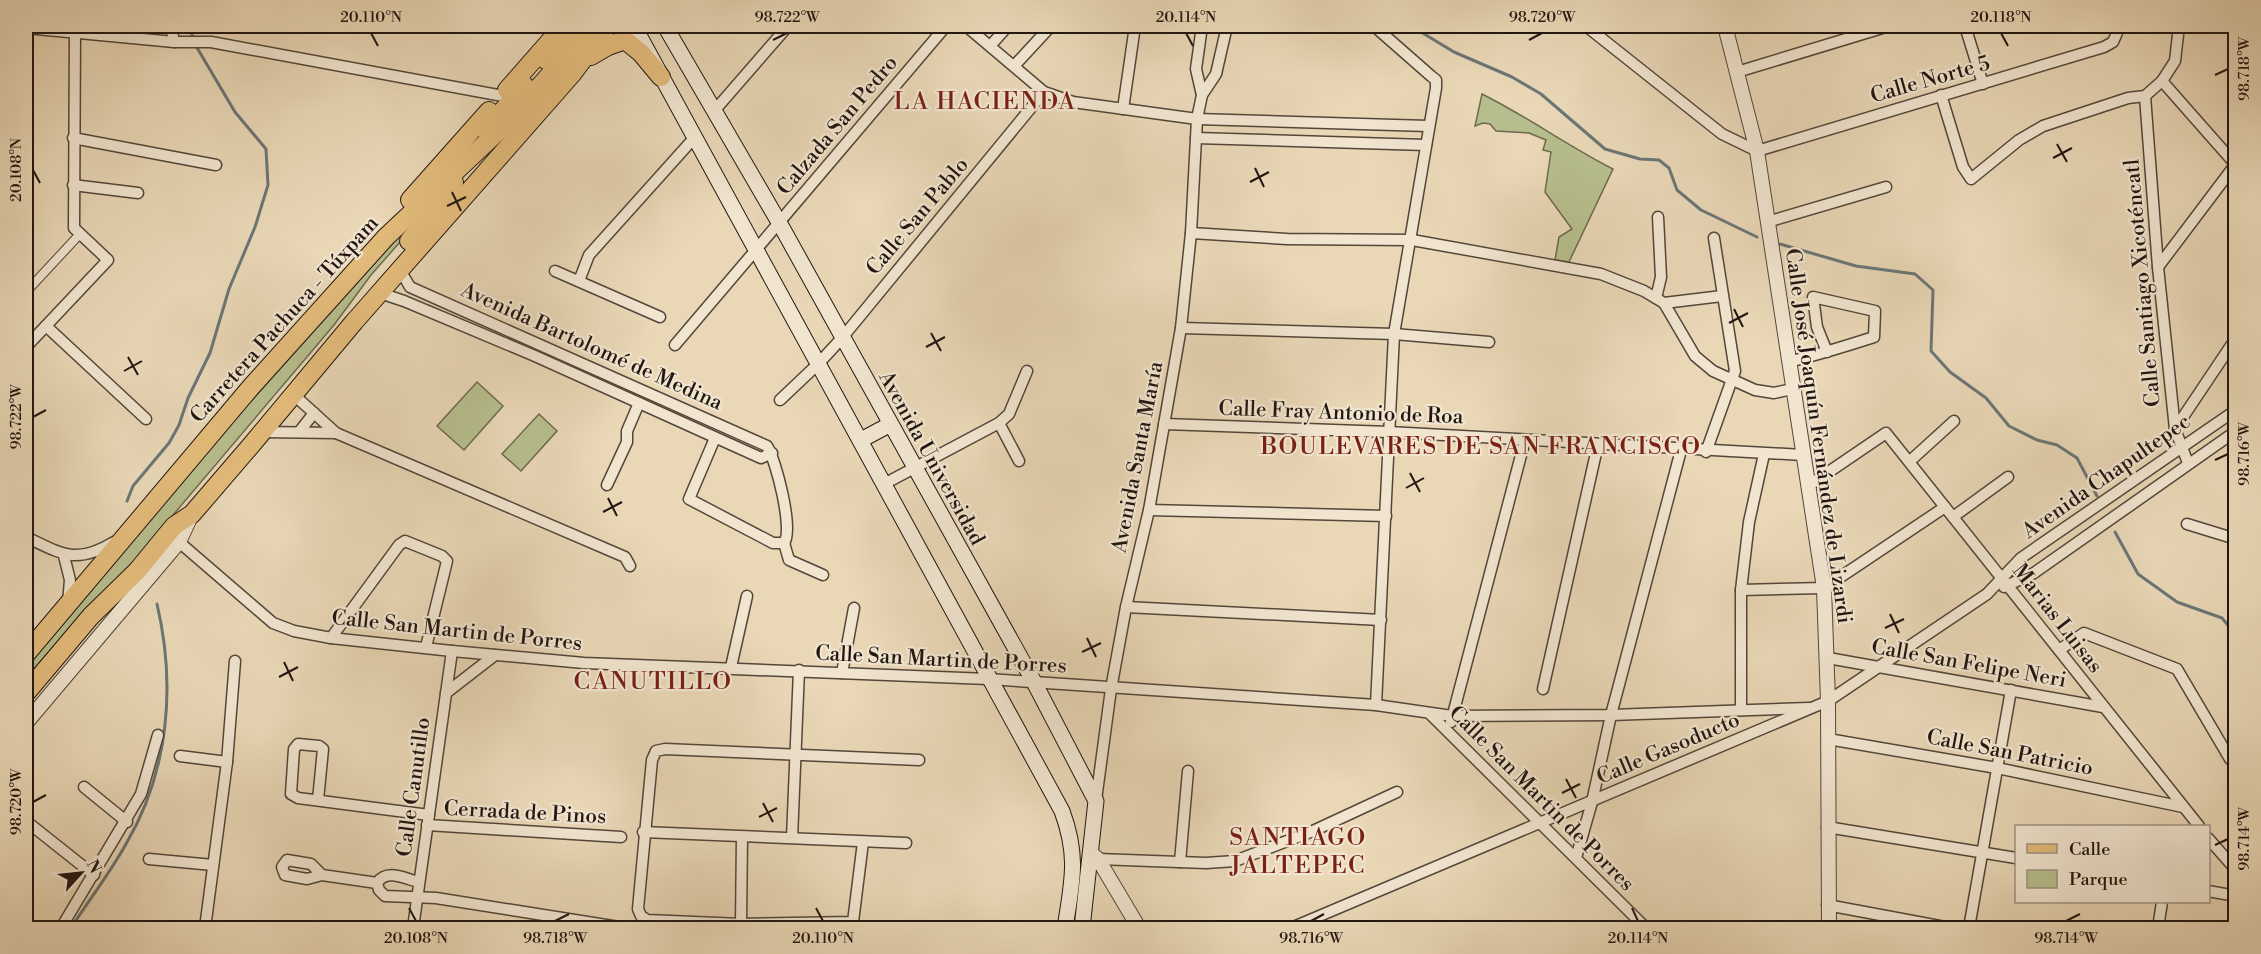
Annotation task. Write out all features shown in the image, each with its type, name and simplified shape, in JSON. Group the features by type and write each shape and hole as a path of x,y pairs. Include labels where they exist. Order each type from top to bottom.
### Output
{"main road":[{"path":"386,237 401,211 563,26"},
{"path":"354,322 381,274 435,211 501,111 541,67 572,26"},
{"name":"Carretera Pachuca - Túxpam","path":"26,654 122,537 386,237 492,139 536,91 589,26"},
{"path":"29,689 174,526 192,514 354,322 582,62 608,26"},
{"path":"636,26 661,77 758,249 988,679 1062,811 1072,837 1074,864 1065,928"},
{"name":"Avenida Universidad","path":"665,26 780,224 889,425 1034,682 1096,801"},
{"path":"582,62 608,46 625,40 641,53 661,77"},
{"path":"861,440 889,425"},
{"path":"1082,928 1095,856 1096,801"}],"street":[{"path":"171,26 178,42"},
{"path":"715,110 788,26"},
{"name":"Calzada San Pedro","path":"675,345 946,26"},
{"path":"966,26 1044,92 1073,102 1197,119 1428,126"},
{"path":"990,46 1008,26"},
{"path":"1014,66 1051,26"},
{"path":"1123,109 1135,26"},
{"path":"1202,26 1196,69 1202,95"},
{"path":"1202,95 1216,74 1227,26"},
{"path":"1374,26 1436,80 1412,240 1394,334 1376,705"},
{"path":"1586,26 1722,134 1757,151"},
{"name":"Calle José Joaquín Fernández de Lizardi","path":"1725,26 1757,151 1824,588 1828,658 1827,905 1829,928"},
{"path":"1737,72 1889,26"},
{"path":"1965,26 1983,84"},
{"name":"Calle Norte 5","path":"1757,151 2104,47 2113,42 2120,26"},
{"path":"1941,95 1963,167 1971,178 2019,140 2043,126 2128,98 2145,96 2162,81 2175,61 2180,26"},
{"path":"26,28 75,29 178,42 211,42 502,96"},
{"path":"26,347 108,260 77,232 73,185 75,29"},
{"path":"2158,267 2235,165 2162,81"},
{"name":"Calle San Pablo","path":"780,400 842,338 1044,92"},
{"name":"Avenida Santa María","path":"1096,801 1111,689 1126,607 1149,510 1181,328 1191,233 1197,119 1202,95"},
{"name":"Calle Santiago Xicoténcatl","path":"2145,96 2158,267 2175,429 2188,464"},
{"path":"579,281 589,255 695,136"},
{"path":"74,138 216,165"},
{"path":"1196,138 1426,145"},
{"path":"73,185 138,194"},
{"path":"1767,222 1886,187"},
{"path":"1658,217 1660,301 1695,356 1733,382 1755,390 1774,393 1792,389"},
{"path":"26,292 77,232"},
{"path":"1191,233 1287,239 1412,240 1601,274 1660,301 1722,296"},
{"path":"1706,452 1728,388 1733,382 1735,371 1714,238"},
{"name":"Avenida Bartolomé de Medina","path":"380,293 404,300 535,356 761,458 772,453 767,446 410,286 400,270"},
{"path":"555,271 660,317"},
{"path":"1788,362 1827,352 1874,337 1875,311 1814,297 1817,327 1827,352"},
{"path":"46,326 146,419"},
{"path":"1181,328 1394,334 1489,342"},
{"path":"2175,429 2235,338"},
{"path":"535,356 540,343"},
{"path":"884,484 999,423 1009,414 1027,371"},
{"path":"294,395 336,433 625,557 630,567"},
{"path":"607,485 627,442 627,431 639,403"},
{"name":"Avenida Chapultepec","path":"2006,581 2021,558 2235,410"},
{"path":"299,432 314,413"},
{"path":"1910,461 1954,421"},
{"path":"999,423 1019,461"},
{"name":"Calle Fray Antonio de Roa","path":"1164,424 1389,432 1706,452 1803,455"},
{"name":"Avenida Chapultepec","path":"2006,581 2034,573 2235,431"},
{"path":"263,432 336,433"},
{"name":"Marias Luisas","path":"1808,486 1887,433 2198,825"},
{"name":"Avenida Bartolomé de Medina","path":"715,438 689,499 773,543 784,543"},
{"path":"1448,731 1525,441"},
{"path":"1543,689 1598,444"},
{"path":"1576,858 1681,450"},
{"path":"772,453 788,532 784,543 789,560 823,575"},
{"path":"1741,710 1741,590 1749,522 1764,454"},
{"path":"1953,517 2008,477"},
{"path":"1741,590 1824,588 1946,507"},
{"path":"1149,510 1386,516"},
{"path":"26,723 178,542 192,514"},
{"path":"2187,524 2235,539"},
{"path":"26,537 64,556 92,552 122,537"},
{"path":"331,638 399,545 405,541 442,556 447,561 426,647"},
{"name":"Calle San Martin de Porres","path":"178,542 273,623 294,631 331,638 585,663 988,679 1376,705 1431,715 1646,928"},
{"path":"64,556 70,580 68,605"},
{"name":"Calle Gasoducto","path":"1291,928 1828,701 2006,581"},
{"path":"731,667 747,596"},
{"path":"1126,607 1381,620"},
{"path":"842,673 854,608"},
{"path":"2059,650 2084,633 2177,669 2235,764"},
{"name":"Calle Canutillo","path":"413,928 452,651"},
{"path":"446,693 495,655"},
{"name":"Calle San Felipe Neri","path":"1828,658 2103,707"},
{"path":"205,928 227,762 235,661"},
{"path":"792,838 800,670"},
{"path":"1969,928 2011,690"},
{"path":"1431,715 1611,715 1809,708"},
{"path":"61,928 127,822 141,794 158,735"},
{"name":"Calle San Patricio","path":"1828,739 1997,768 2183,807"},
{"name":"Cerrada de Pinos","path":"318,800 323,749 319,746 298,744 294,749 291,794 318,800 428,820 621,837"},
{"path":"863,842 853,922 741,924 647,920 641,916 638,909 643,832 652,760 656,751 665,749 919,760"},
{"path":"180,756 227,762"},
{"path":"1180,862 1188,771"},
{"path":"84,787 127,822"},
{"path":"1095,856 1180,862 1235,861 1313,831 1397,792"},
{"path":"26,821 94,874"},
{"path":"1827,827 2015,858"},
{"path":"643,832 906,843"},
{"path":"741,924 742,837"},
{"path":"2210,840 2235,870"},
{"path":"1095,856 1139,928"},
{"path":"149,859 213,865"},
{"path":"377,883 382,876 390,874 419,882"},
{"path":"322,875 377,883"},
{"path":"377,883 379,890 385,896 417,897 625,928"},
{"path":"2210,891 2235,896"},
{"path":"2158,928 2162,903"},
{"path":"1827,905 1950,928"}],"green space":[{"path":"1482,94 1613,169 1569,262 1555,260 1559,237 1572,229 1545,192 1551,152 1543,150 1546,140 1529,133 1496,131 1490,124 1483,123 1475,126"},
{"path":"426,206 429,209 371,275 334,325 123,574 81,615 26,678 26,663 166,496"},
{"path":"477,382 503,406 464,450 437,426"},
{"path":"539,414 557,431 521,471 502,454"}],"waterway":[{"path":"188,26 194,39"},
{"path":"1411,26 1454,52 1512,77 1541,94 1605,149 1640,159 1659,160 1669,168 1677,190 1701,210 1757,237"},
{"path":"127,501 133,486 169,443 179,425 188,398 210,353 229,289 255,227 268,185 266,149 235,112 196,46"},
{"path":"1780,244 1856,266 1915,274 1933,290 1931,351 1950,372 1986,398 2009,426 2037,440 2057,445 2077,458 2097,496"},
{"path":"2115,532 2138,574 2177,602 2222,618 2236,635"},
{"path":"71,928 126,844 152,787 160,757 167,696 163,635 157,604"}],"district":[{"name":"LA HACIENDA","path":"985,101"},
{"name":"BOULEVARES DE SAN FRANCISCO","path":"1481,446"},
{"name":"CANUTILLO","path":"653,681"},
{"name":"SANTIAGO JALTEPEC","path":"1298,851"}]}
